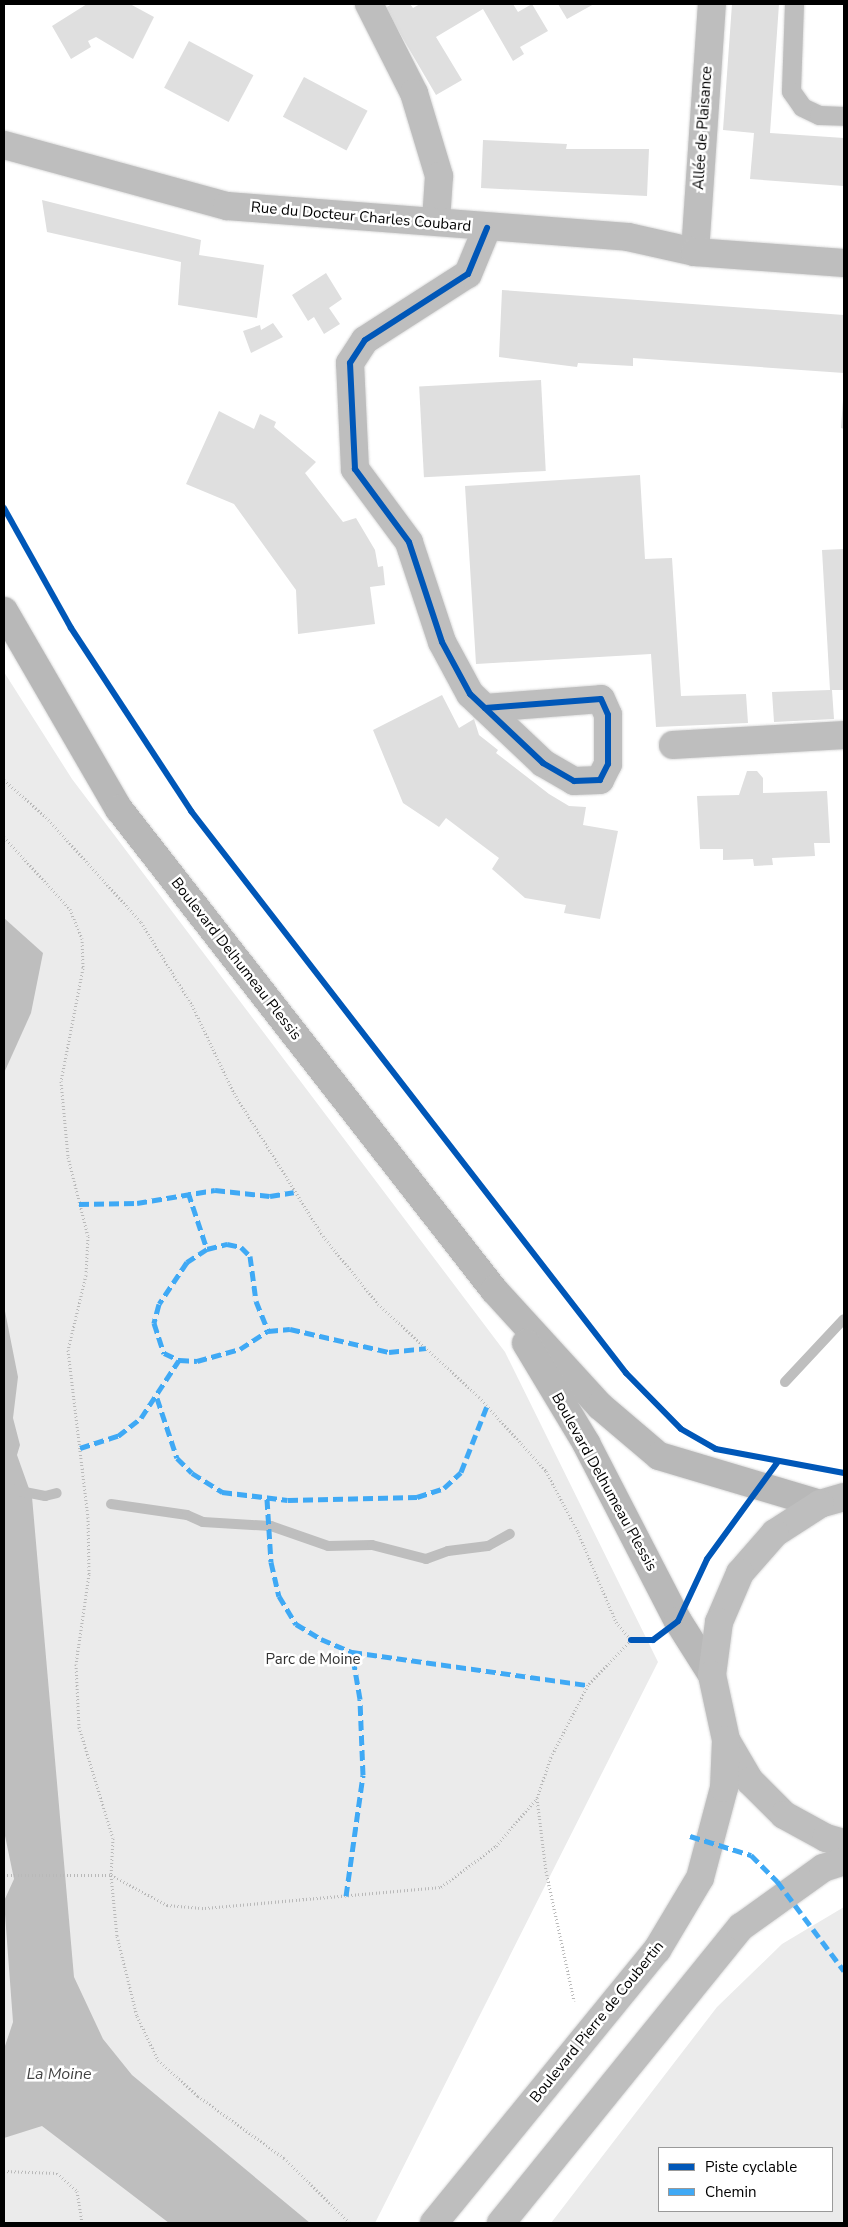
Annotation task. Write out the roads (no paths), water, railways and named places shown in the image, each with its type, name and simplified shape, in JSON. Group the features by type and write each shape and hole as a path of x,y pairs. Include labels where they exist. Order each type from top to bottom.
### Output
{"main road":[{"name":"Boulevard Delhumeau Plessis","path":"4,611 118,809 494,1290 600,1406 659,1456 832,1500"},
{"name":"Boulevard Delhumeau Plessis","path":"494,1290 586,1442 678,1622 712,1675"}],"street":[{"path":"369,4 414,93 438,176 436,222"},
{"name":"Allée de Plaisance","path":"695,252 712,4"},
{"name":"Rue du Docteur Charles Coubard","path":"4,145 227,206 436,222 487,228 628,237 695,252 844,263"},
{"path":"485,708 470,694 442,642 409,542 355,469 350,363 365,340 468,274 487,228"},
{"path":"673,745 844,735"},
{"path":"832,1500 775,1533 740,1573 719,1622 712,1675 726,1740 750,1781 784,1815 826,1838 844,1843"},
{"name":"Boulevard Pierre de Coubertin","path":"434,2223 657,1950 700,1878 724,1788 726,1740"},
{"path":"501,2223 741,1927 823,1868 844,1861"}],"lane":[{"path":"794,4 791,90 802,106 819,114 844,116"}],"water":[{"path":"4,918 43,953 31,1013 4,1073"},
{"name":"La Moine","path":"4,1306 18,1377 13,1418 20,1445 17,1455 32,1497 74,1977 103,2039 132,2075 310,2223 169,2223 42,2126 4,2138 4,2049 13,2022 4,1901 14,1879 4,1831"}],"waterway":[{"path":"785,1382 844,1319"},
{"path":"4,1488 45,1496 57,1493"},
{"path":"111,1504 187,1515 203,1522 271,1526 328,1546 372,1545 426,1559 448,1551 488,1546 510,1534"}],"park label":[{"name":"Parc de Moine","path":"313,1660"}]}
